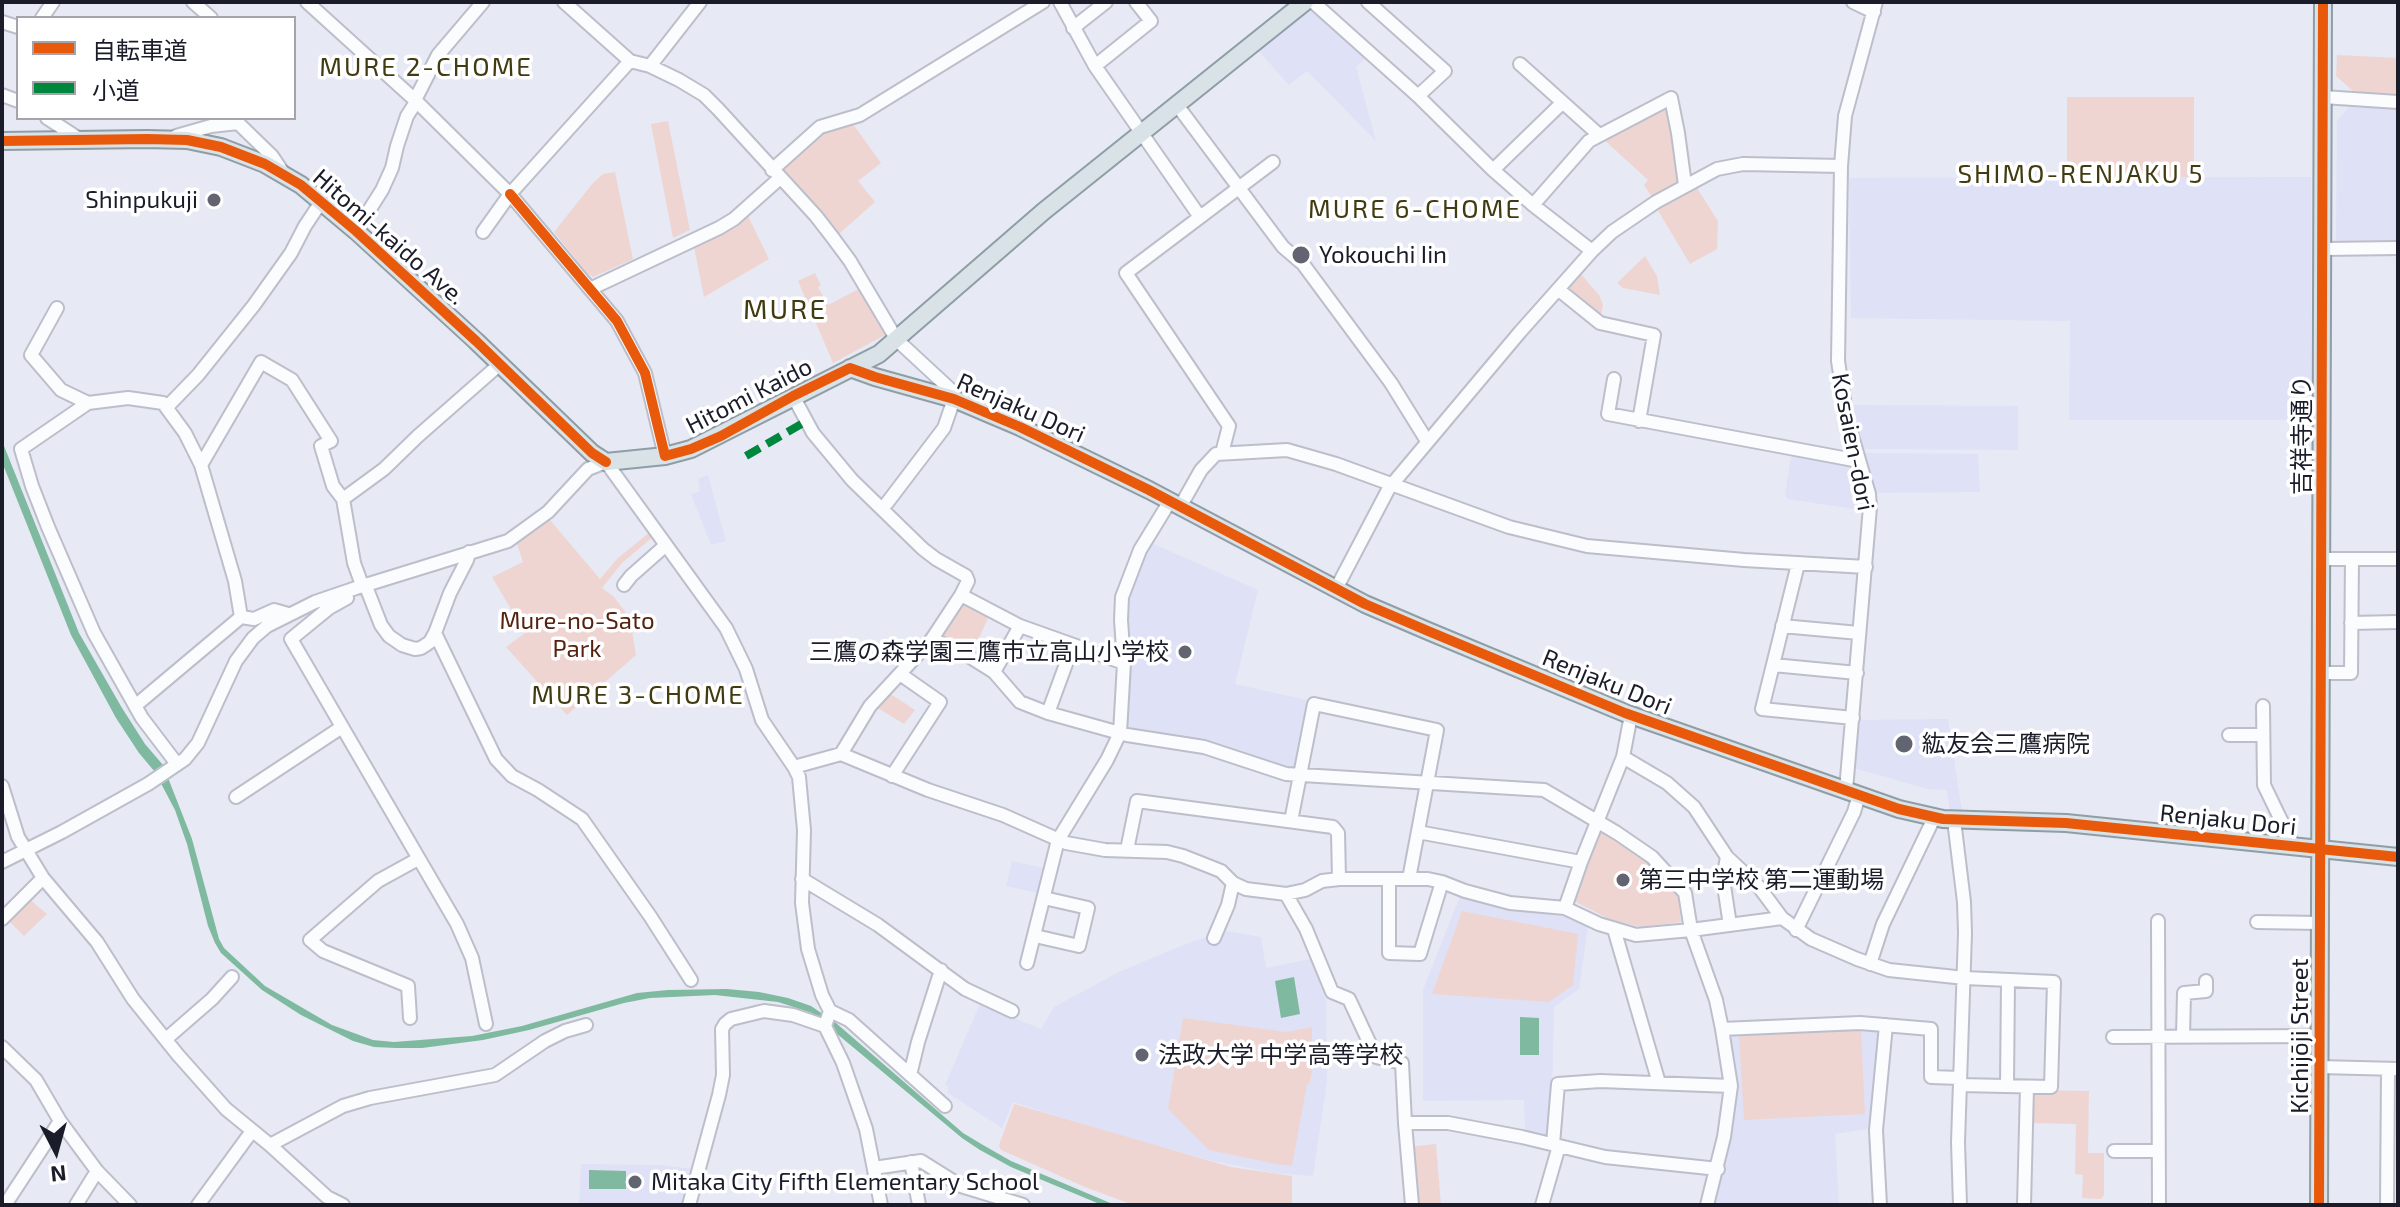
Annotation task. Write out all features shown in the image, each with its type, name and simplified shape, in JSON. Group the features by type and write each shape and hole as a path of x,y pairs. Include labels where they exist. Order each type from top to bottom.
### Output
{"main road":[{"name":"Hitomi Kaido","path":"606,462 665,456 703,444 879,354 1044,211 1305,2"},
{"name":"吉祥寺通り","path":"2320,923 2323,2"},
{"name":"Hitomi-kaido Ave.","path":"2,141 187,140 244,155 284,174 356,231 592,453 606,462"},
{"name":"Renjaku Dori","path":"850,368 954,399 1046,440 1336,589 1428,631 1631,715 1853,793 1934,818 2066,823 2398,857"},
{"name":"Kichijōji Street","path":"2319,1205 2320,923"}],"street":[{"path":"193,2 209,16"},
{"path":"307,2 416,101 510,194 617,321 645,373 665,456"},
{"path":"356,231 387,179 407,116 438,55 483,2"},
{"path":"564,2 630,61 650,66 704,95 816,216 850,261 897,340 947,386 954,399 944,428 887,503"},
{"path":"590,289 734,219 820,127 860,115 1043,2"},
{"path":"1060,2 1095,66 1200,217"},
{"path":"1073,28 1106,2"},
{"path":"1095,66 1151,21 1136,2"},
{"path":"1313,2 1418,96 1493,170 1592,251"},
{"path":"1368,2 1445,71 1418,96"},
{"path":"1853,2 1875,7"},
{"path":"650,66 694,4"},
{"name":"Kosaien-dori","path":"1796,930 1854,812 1853,718 1870,507 1847,419 1838,361 1841,166 1845,116 1875,7"},
{"path":"483,232 510,194 630,61"},
{"path":"1520,64 1598,134"},
{"path":"2323,97 2398,102"},
{"path":"1533,205 1598,134 1671,98 1685,185"},
{"path":"1493,170 1562,103"},
{"path":"1177,105 1237,189 1283,247 1303,264 1391,383 1427,441"},
{"path":"50,120 81,140"},
{"path":"166,139 239,120 284,174"},
{"path":"1222,453 1229,426 1126,273 1273,162"},
{"path":"1336,589 1392,484 1592,251 1630,218 1717,169 1743,164 1841,166"},
{"path":"167,407 198,375 254,305 291,253 321,202"},
{"path":"2323,249 2398,248"},
{"path":"1559,290 1600,323 1654,335 1639,421"},
{"path":"57,308 31,355 61,390 88,403"},
{"path":"201,465 261,362 292,380 331,441 321,446 333,486 343,499 354,563 381,625 389,636 415,649 430,642 469,552"},
{"path":"343,499 384,469 500,364"},
{"path":"1614,379 1608,414 1859,461"},
{"path":"793,396 813,433 852,480 923,549 966,576 968,581 932,639 870,706 841,754"},
{"path":"173,767 104,653 43,514 21,449 88,403 128,398 163,403 185,433 201,465 239,596 241,617"},
{"path":"1027,963 1058,840 1120,733 1124,663 1122,597 1140,550 1216,454 1287,450 1318,458 1509,527 1587,546 1866,567"},
{"path":"2,862 150,782 185,759 198,743 236,661 260,632 288,614 364,585 508,541 548,512 588,469 606,462 737,648 762,720 799,777 803,801 802,879 808,949 827,1019 866,1129 881,1205"},
{"path":"624,585 666,545"},
{"path":"2322,559 2398,559"},
{"path":"2321,673 2351,673 2352,559"},
{"path":"1798,564 1762,709 1853,718"},
{"path":"364,585 360,594 339,601 291,639 457,924 472,958 486,1024"},
{"path":"961,595 1020,626 1124,663"},
{"path":"135,706 241,617 254,619 274,610 288,614"},
{"path":"2351,623 2398,622"},
{"path":"994,672 1020,626"},
{"path":"1782,626 1859,633"},
{"path":"435,633 496,759 512,776 582,819 691,980"},
{"path":"932,639 994,672 1020,702 1048,713 1120,733 1204,747 1286,774 1544,790 1652,857 1685,893 1691,930 1716,1000 1722,1029 1731,1086 1718,1169 1707,1205"},
{"path":"1048,713 1073,645"},
{"path":"1773,665 1857,673"},
{"path":"892,776 940,702 900,674"},
{"path":"1291,821 1314,704 1437,730 1409,879"},
{"path":"2263,706 2264,785 2294,847"},
{"path":"1565,908 1623,757 1631,715"},
{"path":"236,797 342,727"},
{"path":"2229,735 2263,735"},
{"path":"794,767 841,754 892,776 994,812 1058,840 1086,847 1167,852 1183,856 1221,871 1233,883 1246,889 1286,894 1305,890 1322,881 1339,879 1442,882 1510,903 1565,908 1636,935 1782,918"},
{"path":"1623,757 1667,783 1694,807 1727,857 1759,887 1782,918 1811,939 1889,970 1965,978 2054,982 2051,1087 2007,1086 1931,1077 1931,1029 1860,1023 1722,1029"},
{"path":"2,786 13,825 43,878 97,942 133,999 226,1109 327,1197 343,1205"},
{"path":"1127,850 1137,801 1291,821 1333,827 1338,833 1339,879"},
{"path":"1870,964 1883,924 1934,818"},
{"path":"1954,820 1964,902 1960,1205"},
{"path":"1418,832 1581,862"},
{"path":"1727,857 1723,879 1730,925"},
{"path":"410,1018 408,986 323,951 310,940 378,881 418,859"},
{"path":"2,919 43,878"},
{"path":"802,879 878,925 974,994 1012,1011"},
{"path":"1389,879 1389,953 1420,954 1442,882"},
{"path":"1214,938 1228,905 1233,883"},
{"path":"1286,894 1306,929 1332,992 1349,999 1376,1057 1402,1063 1412,1205"},
{"path":"1035,936 1079,946 1082,934 1088,908 1044,898"},
{"path":"2158,921 2159,1205"},
{"path":"2257,922 2320,923"},
{"path":"1614,929 1659,1083"},
{"path":"910,1075 941,970"},
{"path":"166,1039 232,977"},
{"path":"2007,1086 2008,980"},
{"path":"2183,1036 2184,993 2206,991 2206,981"},
{"path":"689,1205 723,1075 722,1029 725,1024 742,1016 775,1011 849,1020 945,1106"},
{"path":"270,1145 343,1106 370,1098 495,1075 545,1041 586,1025"},
{"path":"1880,1205 1876,1130 1886,1025"},
{"path":"2113,1037 2320,1036"},
{"path":"2,1047 36,1080 60,1121 97,1171 130,1205"},
{"path":"2320,1067 2393,1069 2387,1205"},
{"path":"1542,1205 1556,1145 1558,1084 1600,1081 1731,1086"},
{"path":"2024,1205 2027,1087"},
{"path":"5,1205 60,1121"},
{"path":"1405,1123 1448,1123 1605,1157 1718,1169"},
{"path":"198,1205 252,1131"},
{"path":"2114,1151 2157,1151"},
{"path":"874,1168 921,1161 961,1186 1023,1205"},
{"path":"911,1162 919,1205"},
{"path":"76,1205 97,1171"}],"shaded area":[{"path":"1311,4 1368,56 1356,67 1376,141 1307,71 1289,85 1256,48"},
{"path":"2349,107 2398,109 2398,246 2336,246 2337,121"},
{"path":"2311,177 2311,420 2069,420 2070,321 1851,318 1849,178"},
{"path":"1851,405 2018,406 2018,450 1863,449"},
{"path":"2,441 79,633 122,708 163,765 192,839 219,939 224,948 265,986 332,1025 373,1040 394,1042 472,1036 522,1026 637,993 727,989 788,998 811,1006 836,1023 963,1133 1011,1161 1115,1205 1102,1205 1011,1167 980,1150 812,1013 778,1002 715,995 650,998 483,1040 396,1048 374,1047 353,1041 301,1015 262,990 221,953 215,943 175,810 155,772 116,718 71,635 2,462"},
{"path":"1864,453 1978,454 1980,492 1876,493"},
{"path":"1795,454 1852,465 1862,494 1861,510 1788,499 1785,495 1791,457"},
{"path":"708,475 726,541 711,545 691,494 700,491 698,479"},
{"name":"三鷹の森学園三鷹市立高山小学校","path":"1149,542 1258,590 1235,684 1311,701 1299,766 1295,770 1126,729 1125,601"},
{"name":"紘友会三鷹病院","path":"1948,719 1962,812 1950,813 1947,790 1928,789 1853,768 1860,720"},
{"path":"1012,861 1048,869 1042,894 1006,886"},
{"path":"1460,896 1509,909 1558,911 1588,926 1579,989 1554,1007 1551,1138 1525,1134 1524,1100 1423,1101 1423,990"},
{"name":"法政大学 中学高等学校","path":"1221,930 1261,937 1266,968 1311,959 1326,1001 1327,1081 1313,1176 1274,1173 1213,1161 1013,1102 1002,1128 948,1093 948,1086 945,1085 980,1004 1041,1029 1054,1007 1119,972 1181,946 1208,936 1220,938"},
{"path":"1294,977 1300,1014 1281,1018 1275,981"},
{"path":"1520,1017 1539,1018 1539,1055 1520,1055"},
{"path":"1881,1027 1876,1114 1867,1129 1835,1134 1839,1205 1709,1205 1735,1085 1729,1033"},
{"name":"Mitaka City Fifth Elementary School","path":"581,1164 660,1165 693,1169 684,1205 579,1205"},
{"path":"589,1170 626,1171 626,1189 589,1189"}],"green space":[{"path":"2337,55 2398,58 2398,94 2354,92 2336,76"},
{"path":"2067,97 2194,97 2194,177 2067,176"},
{"path":"1669,102 1681,182 1653,199 1644,185 1648,180 1601,137"},
{"path":"668,121 690,230 673,238 651,124"},
{"path":"853,124 881,163 858,181 875,202 839,234 781,171 820,135"},
{"path":"615,172 633,259 593,277 554,232 593,183 603,174"},
{"path":"1697,188 1718,221 1717,249 1690,264 1657,209"},
{"path":"748,216 769,259 704,297 694,247 716,238"},
{"path":"1645,256 1657,276 1660,295 1623,288 1617,283"},
{"path":"815,273 821,285 818,287 828,305 859,289 887,334 833,363 798,281"},
{"path":"1581,274 1599,295 1603,305 1600,319 1567,289"},
{"name":"Mure-no-Sato Park","path":"550,520 600,579 617,559 651,531 654,536 622,563 602,588 614,597 630,618 636,655 567,715 506,647 525,633 492,577 523,562 517,544"},
{"path":"961,601 990,614 972,653 943,641 942,637"},
{"path":"889,693 915,710 904,724 876,707"},
{"name":"第三中学校 第二運動場","path":"1601,832 1649,863 1678,897 1681,922 1641,927 1609,919 1574,901"},
{"path":"28,898 47,914 24,936 7,919"},
{"path":"1462,911 1578,934 1573,985 1549,1002 1432,994"},
{"path":"1183,1018 1286,1032 1312,1027 1312,1072 1292,1166 1209,1150 1168,1109"},
{"path":"1861,1030 1865,1114 1744,1120 1739,1036"},
{"path":"2035,1090 2089,1091 2088,1153 2104,1153 2104,1195 2101,1199 2082,1198 2083,1175 2075,1174 2076,1124 2032,1123 2032,1096"},
{"path":"1014,1104 1231,1167 1292,1176 1292,1205 1133,1205 1001,1150 999,1145"},
{"path":"1436,1144 1441,1205 1413,1205 1408,1147"}],"marked path":[{"path":"746,456 803,423"}],"cycle path":[{"path":"2319,1205 2323,2"},
{"path":"2,141 187,140 221,147 265,164 301,185 356,231 592,453 606,462"},
{"path":"510,194 617,321 645,373 665,456 721,436 850,368 954,399 1020,427 1149,490 1365,604 1428,631 1625,713 1899,809 1943,819 2066,823 2398,857"}],"place":[{"name":"Shinpukuji","path":"214,200"},
{"name":"Yokouchi Iin","path":"1301,255"},
{"name":"三鷹の森学園三鷹市立高山小学校","path":"1185,652"},
{"name":"紘友会三鷹病院","path":"1904,744"},
{"name":"第三中学校 第二運動場","path":"1623,880"},
{"name":"法政大学 中学高等学校","path":"1142,1055"},
{"name":"Mitaka City Fifth Elementary School","path":"635,1182"}],"district":[{"name":"MURE 2-CHOME","path":"426,67"},
{"name":"SHIMO-RENJAKU 5","path":"2081,174"},
{"name":"MURE 6-CHOME","path":"1415,209"},
{"name":"MURE","path":"785,310"},
{"name":"MURE 3-CHOME","path":"638,695"}]}
